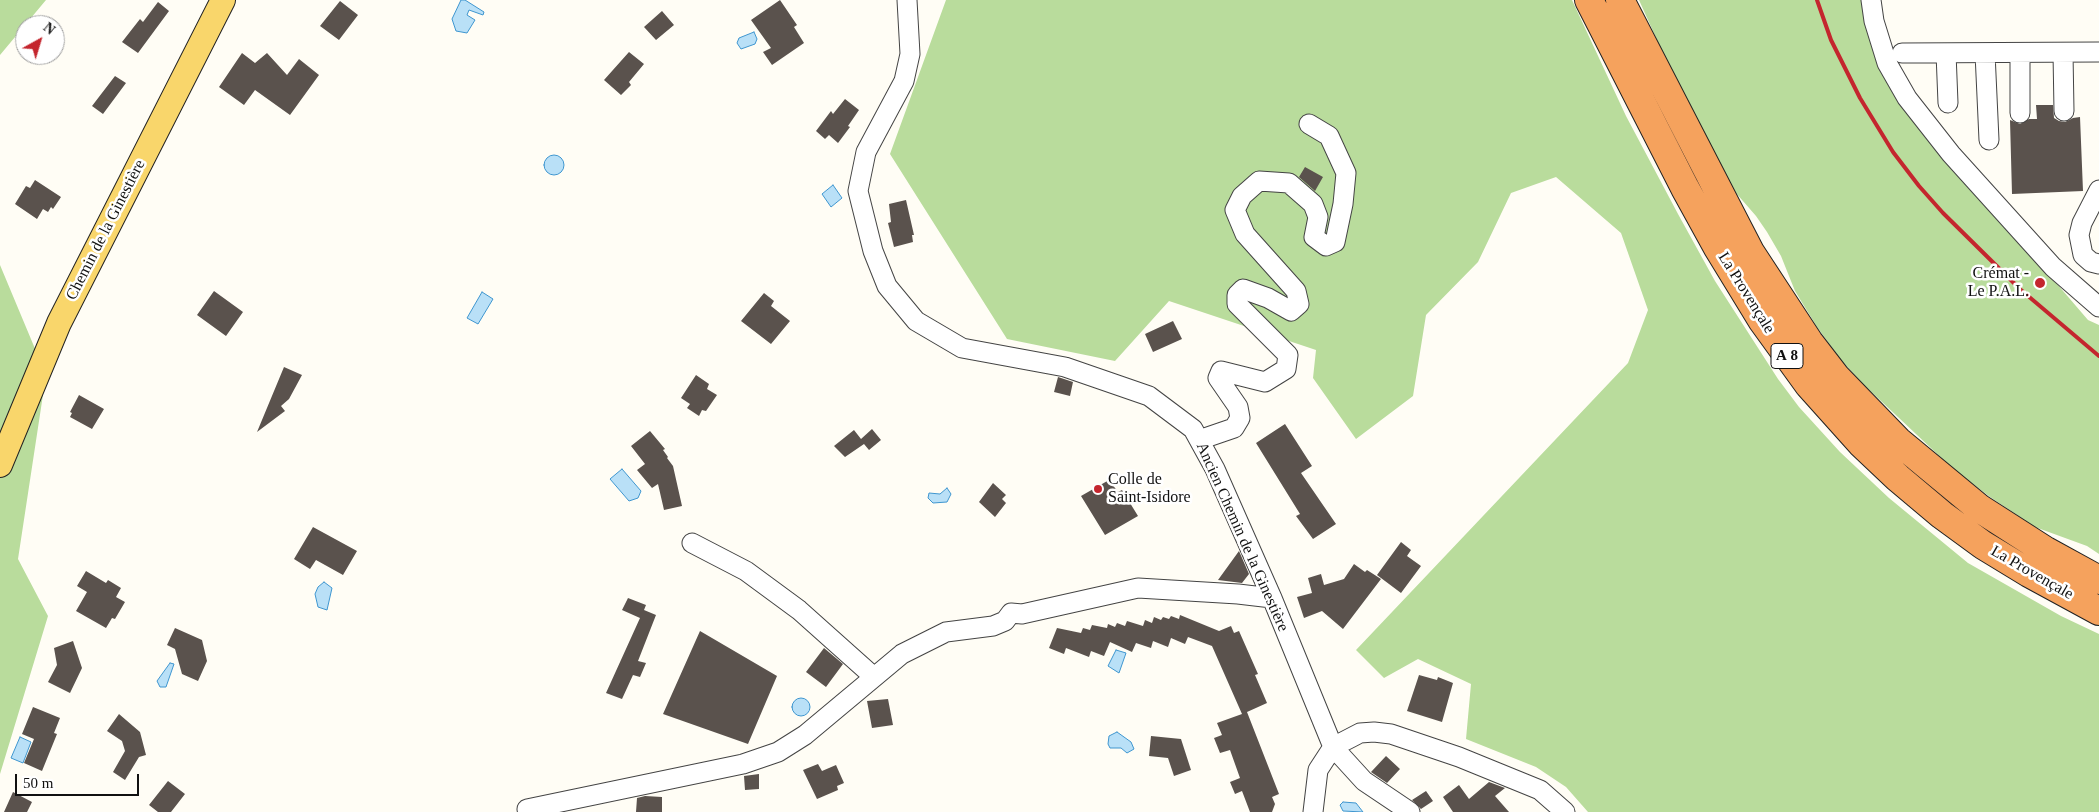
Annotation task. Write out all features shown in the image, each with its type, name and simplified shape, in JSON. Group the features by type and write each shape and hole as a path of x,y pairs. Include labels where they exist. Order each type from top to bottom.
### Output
{"highway":[{"name":"La Provençale","path":"1589,0 1685,188 1718,248 1762,320 1809,385 1861,443 1898,478 1942,515 1983,545 2029,574 2099,611"},
{"name":"La Provençale","path":"1620,0 1750,252 1808,342 1836,377 1898,442 1978,508 2021,536 2099,580"}],"main road":[{"name":"Chemin de la Ginestière","path":"0,465 59,323 223,0"}],"street":[{"name":"Ancien Chemin de la Ginestière","path":"907,0 910,54 904,81 866,152 858,191 873,251 888,286 916,321 962,348 1065,366 1149,396 1192,429 1215,469 1272,598 1333,747"},
{"path":"1871,0 1876,30 1887,63 1907,98 1951,154 2053,267 2099,307"},
{"path":"2063,52 2064,111"},
{"path":"1902,53 2099,52"},
{"path":"1946,53 1948,103"},
{"path":"1985,53 1988,140"},
{"path":"2020,53 2020,113"},
{"path":"1199,440 1234,428 1240,418 1238,407 1218,378 1221,371 1265,382 1286,369 1288,355 1237,304 1237,295 1243,289 1268,298 1291,311 1299,304 1296,291 1245,234 1235,210 1242,196 1259,181 1289,182 1314,204 1318,218 1314,237 1326,246 1335,242 1343,204 1346,173 1329,136 1309,124"},
{"path":"2099,190 2082,223 2079,235 2083,255 2091,262 2099,264"},
{"path":"692,543 746,571 799,610 874,677"},
{"path":"527,809 744,764 778,752 804,735 902,654 946,632 993,626 1005,621 1011,613 1022,614 1138,588 1272,598"},
{"path":"1313,812 1318,770 1333,747 1360,733 1391,734 1459,757 1540,790 1565,812"},
{"path":"1333,747 1364,781 1410,812"}],"green space":[{"path":"0,0 46,0 33,15 15,15 15,37 0,55"},
{"path":"946,0 1572,0 1626,116 1715,281 1778,379 1799,407 1840,452 1889,498 1968,563 2061,616 2099,634 2099,812 1588,812 1566,787 1536,767 1466,739 1471,684 1418,659 1384,678 1356,650 1628,363 1648,310 1621,233 1556,177 1511,193 1478,262 1426,315 1413,396 1356,439 1313,378 1316,350 1169,301 1115,361 1007,339 890,154"},
{"path":"1639,0 1863,0 1865,23 1893,93 2088,320 2099,325 2099,554 2087,546 2035,527 1990,497 1951,467 1864,385 1841,360 1817,327 1795,291 1781,256 1767,232 1736,193 1666,60"},
{"path":"0,265 46,375 18,559 48,616 0,774"}],"water":[{"path":"461,0 465,0 484,12 483,15 469,10 467,15 475,20 467,33 456,31 452,19"},
{"path":"754,32 757,39 755,44 741,49 737,43 739,38"},
{"path":"554,155 561,158 564,165 561,172 554,175 547,172 544,165 547,158"},
{"path":"833,185 842,198 831,207 822,194"},
{"path":"482,292 493,299 478,324 467,318"},
{"path":"622,469 641,491 638,498 629,501 610,479"},
{"path":"947,488 951,494 947,502 933,503 928,498 929,493 940,494"},
{"path":"324,582 332,588 327,610 318,607 315,594 318,587"},
{"path":"1116,650 1126,653 1119,673 1108,666"},
{"path":"170,663 174,664 166,687 160,687 157,681"},
{"path":"801,698 809,703 810,707 805,715 801,716 793,711 792,707 797,699"},
{"path":"1117,732 1131,742 1134,749 1127,753 1121,748 1110,748 1108,744 1109,736"},
{"path":"20,737 31,742 23,763 11,758"},
{"path":"1343,802 1356,803 1363,812 1343,811 1340,805"}],"building":[{"path":"780,0 797,25 794,27 804,43 772,65 763,52 771,48 751,20"},
{"path":"340,1 358,15 339,40 320,26"},
{"path":"158,2 169,11 138,53 122,42 140,19 143,22"},
{"path":"662,11 674,25 656,40 644,27"},
{"path":"629,52 644,64 629,82 631,85 621,95 604,80"},
{"path":"242,53 255,63 267,53 287,75 299,59 319,75 290,115 255,90 244,105 219,87"},
{"path":"115,76 126,83 103,114 92,106"},
{"path":"845,99 859,110 848,126 850,127 838,143 829,135 825,139 816,131 831,111 833,114"},
{"path":"2036,105 2053,105 2054,118 2059,121 2065,122 2080,117 2083,191 2012,194 2010,120 2020,124 2029,119 2037,119"},
{"path":"1305,167 1323,177 1315,191 1299,177"},
{"path":"35,180 61,197 53,209 51,207 48,212 43,209 37,219 15,204 26,186 30,188"},
{"path":"906,200 914,235 912,235 913,242 894,247 888,223 891,222 889,204"},
{"path":"214,291 243,312 226,336 197,315"},
{"path":"764,293 774,301 771,306 790,321 771,344 741,321"},
{"path":"1173,321 1182,339 1153,352 1145,334"},
{"path":"284,367 302,375 289,399 281,406 285,411 257,432"},
{"path":"696,375 709,384 707,389 717,395 706,411 702,410 699,416 687,408 690,404 681,398"},
{"path":"1058,377 1073,382 1070,396 1054,392"},
{"path":"79,395 104,409 92,429 70,417 72,413 70,412"},
{"path":"1285,424 1312,466 1301,473 1336,524 1313,539 1296,516 1300,514 1256,443"},
{"path":"872,429 881,440 869,450 864,444 845,457 834,446 854,430 861,439"},
{"path":"650,431 665,449 663,450 673,466 682,506 664,510 658,484 652,488 637,470 645,464 631,446"},
{"path":"1109,480 1118,492 1122,490 1138,516 1105,535 1081,496"},
{"path":"993,483 1006,495 1002,499 1006,503 995,517 979,502"},
{"path":"313,527 357,551 343,575 316,560 310,569 294,559"},
{"path":"1401,542 1411,550 1407,556 1421,566 1401,593 1377,575"},
{"path":"1239,551 1249,574 1242,583 1218,580"},
{"path":"1354,564 1365,572 1367,570 1381,579 1343,629 1322,611 1304,618 1297,597 1312,593 1308,578 1321,574 1324,585 1344,579"},
{"path":"86,571 106,583 108,580 121,588 116,597 125,602 115,619 112,618 106,628 76,611 87,592 77,586"},
{"path":"628,598 646,605 644,610 656,615 638,661 646,663 640,677 633,675 622,699 606,693 640,618 622,610"},
{"path":"1180,615 1219,631 1231,626 1234,633 1239,631 1258,674 1255,675 1267,703 1247,712 1279,794 1272,797 1275,804 1272,812 1250,812 1242,791 1235,794 1230,782 1240,778 1230,750 1220,753 1214,738 1222,735 1217,723 1242,714 1212,646 1188,637 1185,644 1171,638 1168,647 1153,641 1151,648 1136,643 1132,652 1110,642 1104,656 1091,651 1089,657 1066,648 1064,654 1049,648 1057,628 1081,633 1083,628 1090,630 1092,625 1107,628 1108,624 1115,627 1117,623 1125,626 1127,621 1143,626 1145,620 1152,623 1154,617 1161,620 1163,617 1169,619 1171,616 1179,619"},
{"path":"175,628 202,640 207,661 198,681 182,674 175,649 167,645"},
{"path":"700,631 777,676 748,744 663,714"},
{"path":"73,641 82,668 70,693 48,682 57,665 54,648"},
{"path":"824,648 843,664 826,687 806,672"},
{"path":"1419,675 1437,680 1438,677 1453,683 1442,722 1407,711"},
{"path":"888,699 893,725 872,728 867,701"},
{"path":"33,707 60,718 54,733 57,734 42,771 24,763 34,739 22,734"},
{"path":"119,714 140,732 146,755 139,757 125,780 113,772 125,751 122,741 107,731"},
{"path":"1151,736 1181,739 1191,770 1174,776 1168,758 1149,756"},
{"path":"1386,756 1400,769 1387,783 1371,772"},
{"path":"818,764 822,771 836,765 844,783 837,786 838,790 817,799 803,770"},
{"path":"759,774 759,789 745,790 744,776"},
{"path":"168,781 185,794 171,812 158,812 149,805"},
{"path":"1489,782 1505,788 1495,796 1509,812 1453,812 1443,797 1459,785 1469,799"},
{"path":"1426,791 1433,801 1421,809 1412,800"},
{"path":"13,792 32,802 27,812 4,812"},
{"path":"645,796 662,797 662,812 636,812 637,798"}],"railway":[{"path":"1817,0 1831,40 1860,98 1893,152 1919,186 1943,213 2021,290 2099,356"}],"place":[{"name":"Crémat - Le P.A.L.","path":"2040,283"},
{"name":"Colle de Saint-Isidore","path":"1098,489"}]}
